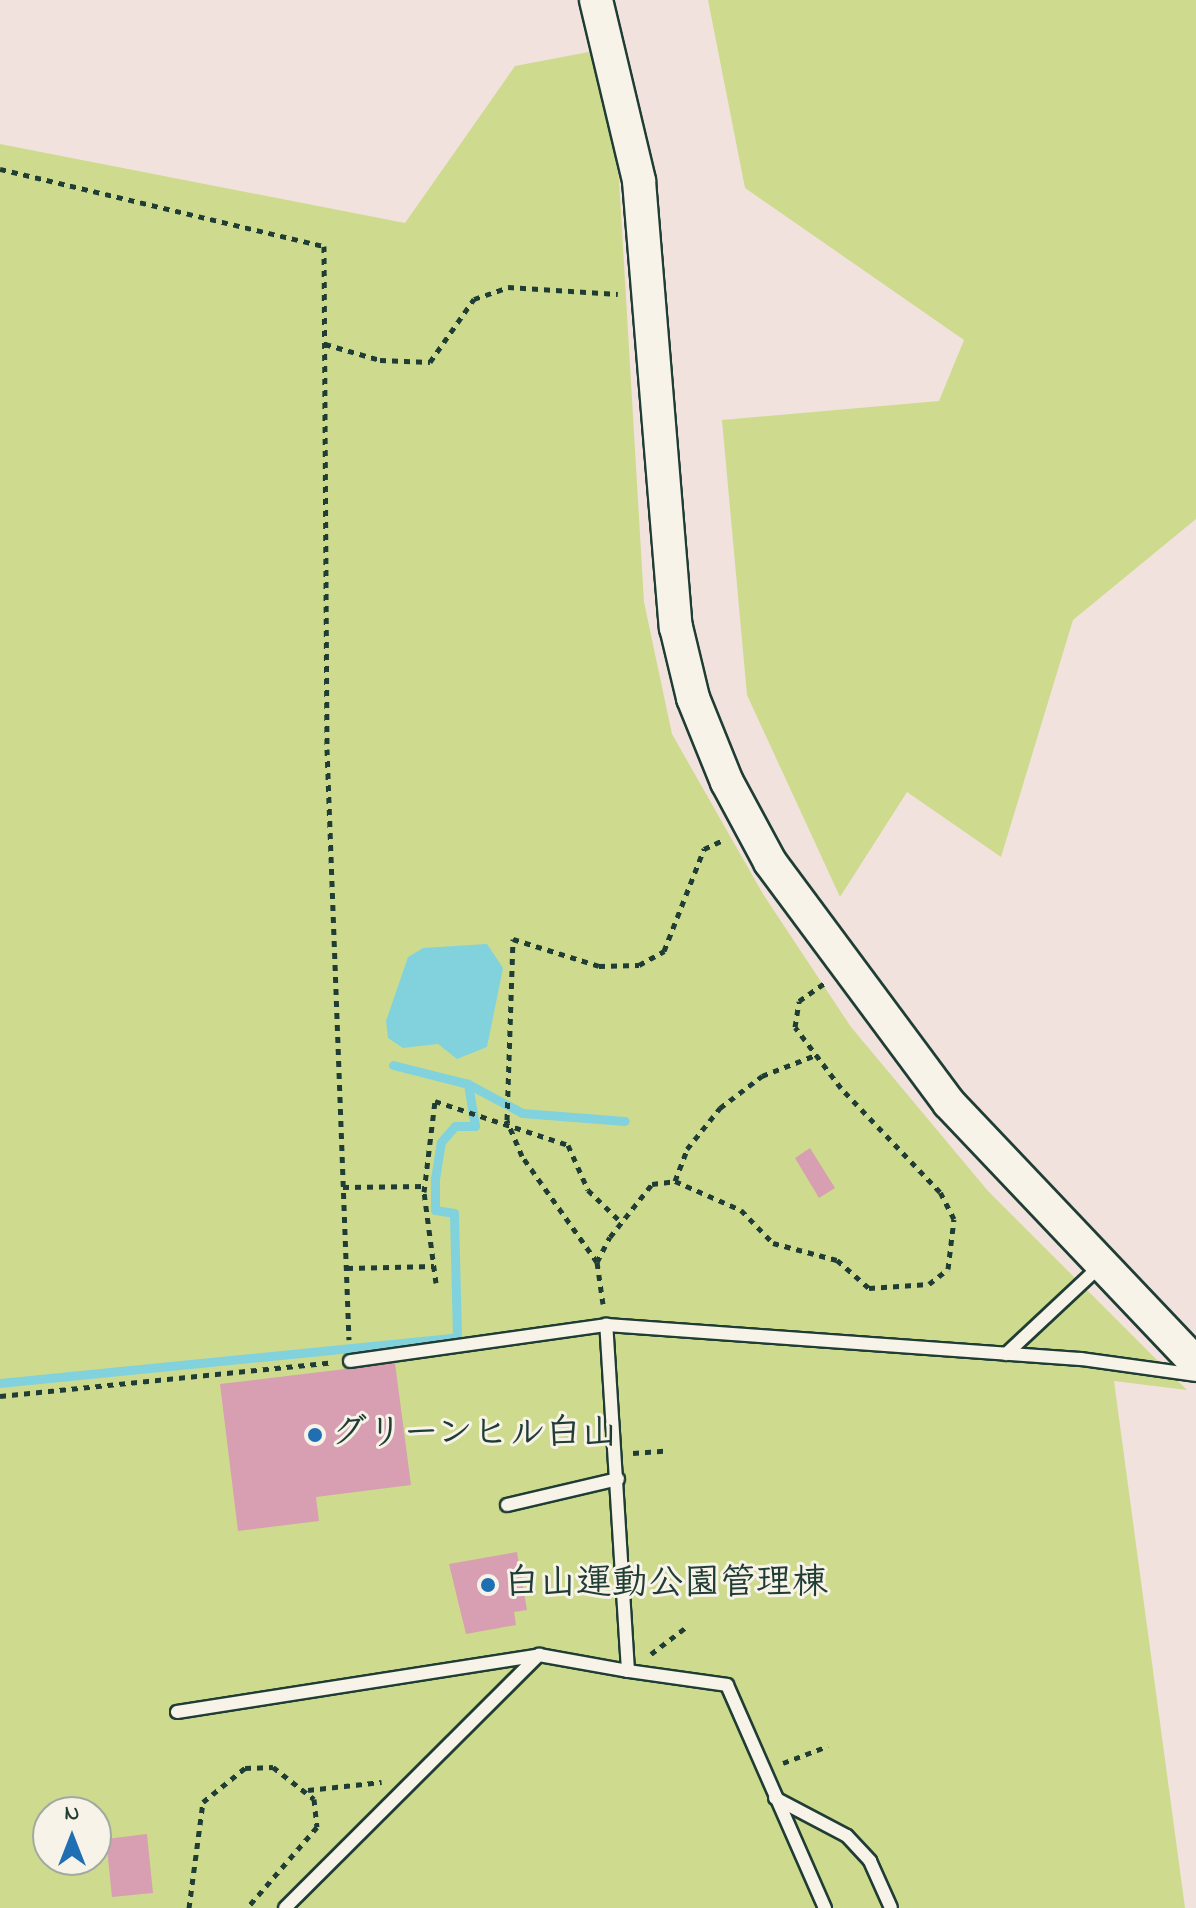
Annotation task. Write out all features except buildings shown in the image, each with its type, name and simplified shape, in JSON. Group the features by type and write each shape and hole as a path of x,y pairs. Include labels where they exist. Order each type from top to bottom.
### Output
{"street":[{"path":"596,0 639,181 676,627 693,698 751,826 949,1103 1100,1266 1196,1363"}],"lane":[{"path":"1006,1354 1100,1266"},
{"path":"606,1325 628,1671"},
{"path":"350,1361 606,1325 1006,1354 1196,1375"},
{"path":"507,1505 618,1479"},
{"path":"285,1908 539,1655"},
{"path":"177,1712 539,1655 727,1685 825,1908"},
{"path":"775,1798 847,1836 870,1861 891,1908"}],"path":[{"path":"0,169 324,246 327,749 350,1361 0,1396"},
{"path":"325,344 380,360 430,362 474,299 508,287 649,299"},
{"path":"606,1325 597,1262 522,1156 507,1120 513,939 599,966 639,965 664,951 704,849 751,826"},
{"path":"597,1262 652,1184 675,1181 741,1210 773,1243 837,1260 869,1288 929,1284 948,1269 954,1219 940,1192 816,1055 795,1027 799,1001 816,988"},
{"path":"675,1181 687,1149 720,1108 762,1076 816,1055"},
{"path":"436,1283 425,1186 435,1101 507,1120 568,1145 588,1190 622,1223"},
{"path":"343,1187 425,1186"},
{"path":"347,1268 434,1266"},
{"path":"616,1454 664,1451"},
{"path":"628,1671 685,1628"},
{"path":"763,1770 828,1746"},
{"path":"189,1908 203,1802 245,1768 273,1767 307,1790 412,1779"},
{"path":"247,1908 317,1827 307,1790"}],"green space":[{"path":"708,0 1196,0 1196,519 1073,620 1001,857 907,792 840,897 747,695 722,420 939,401 964,340 745,188"},
{"path":"594,51 619,179 644,602 672,734 763,894 851,1027 988,1191 1187,1390 1114,1381 1185,1908 0,1908 0,144 405,223 515,66"}],"water":[{"path":"487,944 503,968 487,1047 457,1059 438,1044 403,1048 388,1038 386,1021 408,957 423,948"}],"waterway":[{"path":"393,1065 468,1084 522,1113 625,1121"},
{"path":"0,1383 457,1337 454,1213 435,1210 435,1179 441,1142 455,1126 475,1126 468,1084"}],"place":[{"name":"グリーンヒル白山","path":"315,1435"},
{"name":"白山運動公園管理棟","path":"488,1585"}]}
